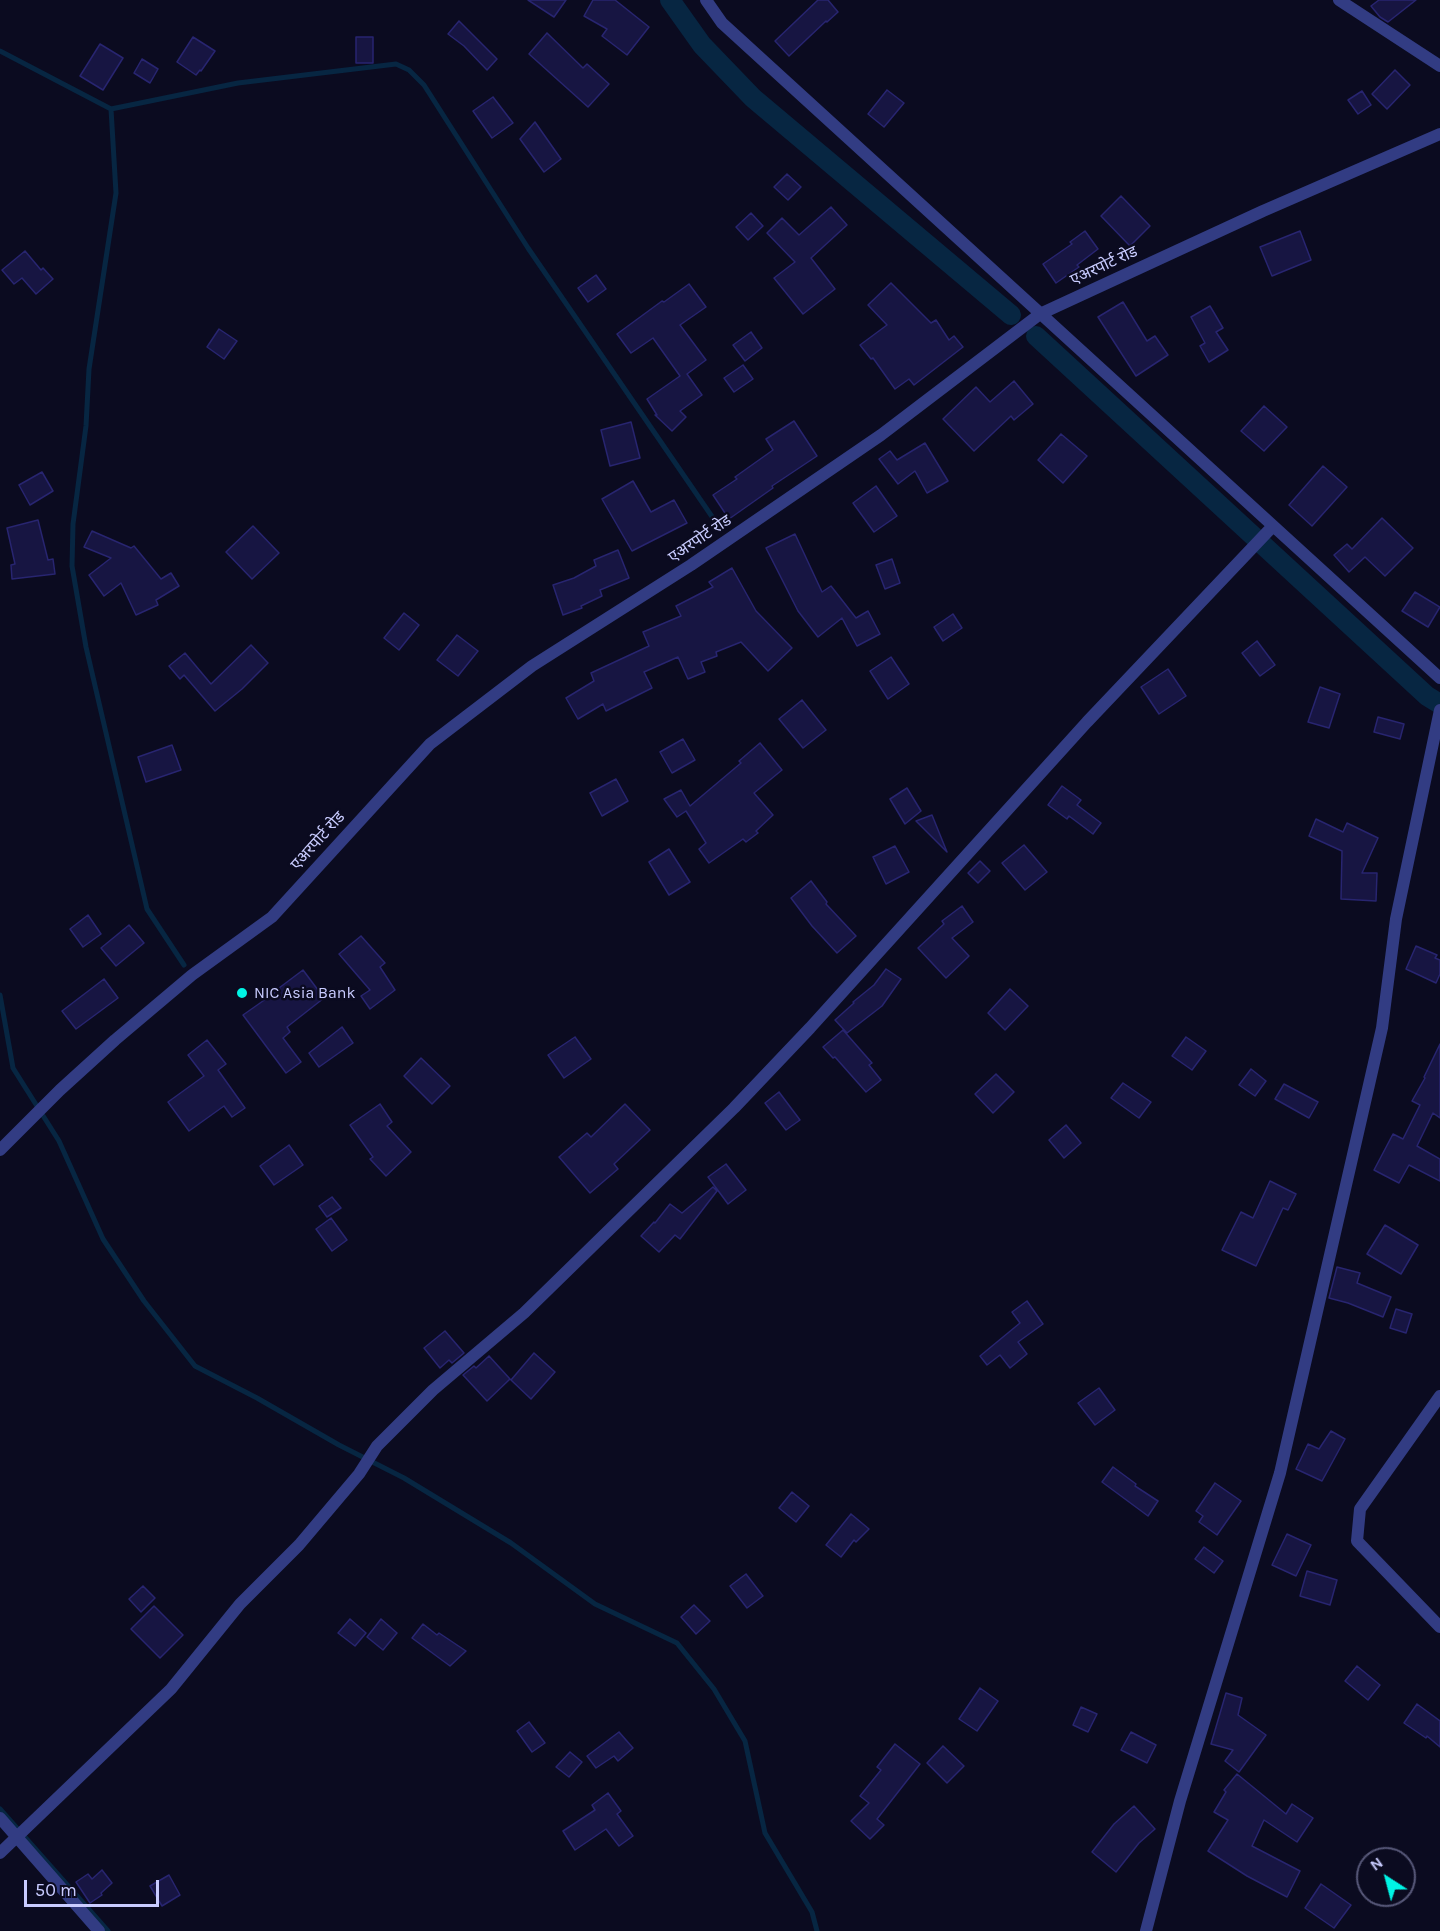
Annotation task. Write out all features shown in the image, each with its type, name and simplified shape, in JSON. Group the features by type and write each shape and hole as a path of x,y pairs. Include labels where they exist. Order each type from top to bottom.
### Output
{"street":[{"path":"706,0 722,23 1040,314 1270,530 1440,678"},
{"path":"1339,0 1440,66"},
{"name":"एअरपोर्ट रोड","path":"0,1150 60,1090 192,975 272,917 430,744 532,666 691,565 881,435 1040,314 1263,211 1440,134"},
{"path":"0,1852 171,1689 240,1604 299,1545 359,1474 377,1446 433,1390 524,1313 734,1108 810,1028 1087,722 1270,530"},
{"path":"1146,1931 1180,1801 1280,1473 1382,1028 1396,919 1440,710"},
{"path":"1440,1396 1360,1509 1357,1542 1440,1627"},
{"path":"0,1818 99,1931"}],"building":[{"path":"528,0 566,0 554,17"},
{"path":"593,0 615,0 649,27 627,55 602,36 607,29 584,16"},
{"path":"818,0 828,0 838,12 789,56 775,41"},
{"path":"1379,0 1416,0 1388,22 1380,17 1371,6"},
{"path":"459,21 497,59 487,70 464,46 448,34"},
{"path":"547,33 583,68 587,64 609,84 588,107 529,54"},
{"path":"193,37 215,51 196,75 177,62"},
{"path":"356,37 373,37 373,63 356,63"},
{"path":"100,44 123,58 103,90 80,76"},
{"path":"142,59 158,69 150,83 134,73"},
{"path":"1395,70 1410,85 1387,109 1372,94"},
{"path":"887,90 904,103 884,127 868,114"},
{"path":"1362,91 1371,105 1358,114 1348,100"},
{"path":"493,97 513,123 492,138 473,111"},
{"path":"535,122 561,159 544,172 520,139"},
{"path":"787,174 801,187 788,200 774,187"},
{"path":"1121,196 1150,226 1130,246 1101,216"},
{"path":"831,207 847,225 811,258 835,289 803,314 774,278 795,262 767,233 782,218 799,235"},
{"path":"751,213 763,226 748,240 736,227"},
{"path":"1085,231 1098,249 1077,265 1079,267 1056,283 1043,264 1072,244 1070,242"},
{"path":"1300,231 1311,260 1272,276 1260,247"},
{"path":"25,251 41,270 43,268 53,279 36,294 22,278 14,284 2,270"},
{"path":"596,275 606,289 588,302 578,288"},
{"path":"891,283 931,323 936,320 949,340 954,336 963,347 914,385 909,379 895,389 873,358 871,359 860,345 887,325 868,305"},
{"path":"689,284 706,307 680,325 706,360 687,374 702,395 680,411 686,417 672,431 655,415 657,415 647,399 680,376 653,338 631,353 617,334"},
{"path":"1123,302 1147,341 1155,336 1168,355 1136,376 1098,317"},
{"path":"1210,306 1223,328 1216,332 1228,350 1209,362 1200,346 1205,343 1191,317"},
{"path":"219,329 237,341 224,359 207,347"},
{"path":"751,332 762,348 745,361 733,345"},
{"path":"743,365 753,379 734,392 724,378"},
{"path":"1014,381 1033,404 1014,420 1011,416 974,451 943,419 976,387 990,402"},
{"path":"1264,406 1287,427 1264,451 1241,431"},
{"path":"794,421 817,456 772,486 773,488 729,519 713,495 773,450 766,439"},
{"path":"631,422 640,458 610,466 601,430"},
{"path":"1061,434 1087,456 1063,483 1038,460"},
{"path":"925,443 948,481 927,493 915,471 898,484 879,459 890,451 897,460"},
{"path":"1323,466 1347,487 1312,526 1289,505"},
{"path":"42,472 53,491 30,505 19,485"},
{"path":"633,481 651,512 674,500 687,523 632,551 602,499"},
{"path":"876,486 897,516 874,532 853,503"},
{"path":"1382,518 1413,548 1385,576 1365,557 1349,572 1334,555 1347,544 1352,549"},
{"path":"38,520 48,560 53,559 55,574 12,579 11,565 15,564 7,528"},
{"path":"253,526 279,553 252,579 226,552"},
{"path":"92,531 131,548 134,546 161,579 171,573 179,586 156,600 158,605 136,615 121,583 104,596 89,575 111,558 84,547"},
{"path":"795,534 822,592 831,586 856,618 868,611 880,634 857,646 842,618 818,637 798,611 766,548"},
{"path":"618,550 629,578 600,590 602,596 581,606 582,608 563,615 553,585 574,578 596,566 594,560"},
{"path":"892,559 900,583 885,589 876,565"},
{"path":"732,568 756,611 792,648 768,671 741,642 716,652 717,656 701,662 705,672 688,679 678,657 644,672 652,688 606,711 603,704 578,719 566,698 594,681 591,673 649,646 643,632 681,616 676,606 713,587 709,582"},
{"path":"1415,592 1440,607 1428,627 1402,611"},
{"path":"404,613 419,625 399,650 384,638"},
{"path":"953,614 962,628 943,641 934,627"},
{"path":"457,635 478,651 458,676 437,660"},
{"path":"1257,641 1275,665 1260,676 1242,653"},
{"path":"251,645 268,663 242,689 215,711 184,675 180,679 169,666 185,653 211,684"},
{"path":"891,657 909,684 888,699 870,671"},
{"path":"1168,669 1186,696 1159,714 1141,687"},
{"path":"1320,687 1340,694 1329,728 1308,722"},
{"path":"802,700 826,730 803,748 779,719"},
{"path":"1378,717 1404,724 1400,739 1374,732"},
{"path":"683,739 695,760 672,773 660,752"},
{"path":"760,743 782,770 754,793 773,815 756,831 758,833 746,842 743,839 709,863 699,849 706,843 686,811 677,817 664,799 681,790 690,806 741,763 739,761"},
{"path":"172,745 181,770 146,782 138,757"},
{"path":"616,779 628,801 602,816 590,793"},
{"path":"1062,786 1081,800 1077,805 1101,823 1093,834 1069,816 1067,819 1048,805"},
{"path":"907,788 921,811 905,824 890,799"},
{"path":"932,815 947,852 916,821"},
{"path":"1316,819 1343,832 1347,823 1378,838 1362,873 1377,873 1376,901 1341,899 1342,851 1309,836"},
{"path":"1024,845 1047,872 1025,890 1002,863"},
{"path":"895,846 909,872 886,884 873,857"},
{"path":"669,849 690,882 669,895 649,862"},
{"path":"980,861 990,871 978,883 968,873"},
{"path":"811,881 827,902 826,904 856,936 837,953 812,926 791,898"},
{"path":"962,906 973,922 952,938 969,956 946,978 918,948 944,924 942,921"},
{"path":"88,915 101,934 83,947 70,929"},
{"path":"129,925 144,943 116,966 101,948"},
{"path":"361,936 385,963 380,967 395,990 370,1009 361,996 370,990 339,954"},
{"path":"1416,946 1437,955 1435,958 1440,960 1440,974 1436,983 1406,969"},
{"path":"886,969 901,979 882,1006 847,1033 835,1020 874,985"},
{"path":"303,970 324,998 287,1027 290,1032 283,1038 301,1062 286,1073 243,1015"},
{"path":"104,979 118,998 76,1029 62,1011"},
{"path":"1010,989 1028,1006 1005,1030 988,1013"},
{"path":"342,1027 353,1043 319,1067 309,1053"},
{"path":"843,1030 872,1063 869,1065 881,1080 866,1092 823,1047"},
{"path":"575,1037 591,1059 564,1078 548,1055"},
{"path":"1186,1037 1206,1051 1192,1070 1172,1056"},
{"path":"207,1040 226,1064 218,1070 245,1108 232,1117 224,1106 189,1131 168,1102 204,1076 188,1055"},
{"path":"1440,1044 1440,1118 1433,1113 1417,1146 1440,1159 1440,1181 1409,1165 1399,1183 1374,1170 1393,1134 1403,1139 1420,1105 1412,1101"},
{"path":"421,1058 450,1086 432,1104 404,1076"},
{"path":"1251,1069 1266,1081 1255,1096 1239,1085"},
{"path":"996,1074 1014,1092 993,1113 975,1094"},
{"path":"1123,1083 1151,1102 1139,1118 1111,1098"},
{"path":"1284,1084 1318,1102 1309,1118 1275,1099"},
{"path":"779,1092 800,1120 786,1130 765,1103"},
{"path":"380,1104 392,1122 387,1126 411,1152 386,1176 370,1159 373,1157 350,1125"},
{"path":"625,1104 650,1130 614,1164 618,1169 590,1193 559,1157 587,1133 591,1137"},
{"path":"1066,1125 1081,1143 1064,1158 1049,1140"},
{"path":"289,1145 303,1165 274,1185 260,1166"},
{"path":"726,1164 746,1190 728,1204 708,1177"},
{"path":"1270,1181 1296,1194 1288,1210 1283,1208 1256,1266 1222,1250 1241,1212 1253,1218"},
{"path":"713,1187 717,1191 680,1239 675,1235 659,1252 641,1236 670,1204 682,1213"},
{"path":"332,1197 341,1208 327,1217 319,1206"},
{"path":"331,1218 347,1240 332,1251 316,1229"},
{"path":"1385,1225 1418,1245 1401,1274 1367,1254"},
{"path":"1337,1267 1360,1273 1357,1283 1391,1297 1383,1317 1329,1298"},
{"path":"1027,1301 1043,1324 1018,1342 1027,1354 1010,1368 1000,1355 987,1365 980,1356 1020,1323 1012,1312"},
{"path":"1396,1309 1412,1314 1406,1333 1390,1328"},
{"path":"445,1331 464,1353 452,1363 449,1360 440,1368 424,1348"},
{"path":"534,1353 555,1372 531,1399 511,1380"},
{"path":"489,1356 510,1379 487,1401 463,1375 474,1366 476,1368"},
{"path":"1099,1388 1115,1410 1095,1425 1078,1403"},
{"path":"1331,1431 1345,1439 1322,1481 1296,1469 1308,1444 1319,1449"},
{"path":"1113,1467 1136,1484 1135,1486 1158,1501 1148,1516 1102,1482"},
{"path":"1215,1483 1241,1501 1217,1535 1199,1522 1203,1516 1196,1511"},
{"path":"792,1492 809,1506 796,1522 779,1508"},
{"path":"851,1514 869,1529 856,1542 854,1540 841,1557 826,1545"},
{"path":"1287,1534 1311,1545 1296,1576 1272,1565"},
{"path":"1204,1547 1223,1561 1214,1573 1195,1559"},
{"path":"1307,1571 1337,1580 1330,1605 1300,1596"},
{"path":"746,1574 763,1596 747,1608 730,1586"},
{"path":"143,1586 155,1598 141,1612 129,1599"},
{"path":"694,1605 710,1621 696,1634 681,1617"},
{"path":"154,1606 183,1635 160,1658 131,1629"},
{"path":"350,1619 366,1633 355,1646 338,1633"},
{"path":"381,1619 397,1633 383,1650 367,1637"},
{"path":"423,1624 437,1635 439,1633 466,1651 450,1666 412,1638"},
{"path":"1357,1666 1380,1685 1368,1700 1345,1681"},
{"path":"980,1688 998,1701 977,1731 959,1719"},
{"path":"1226,1693 1242,1698 1238,1715 1266,1735 1239,1772 1225,1761 1233,1750 1211,1744"},
{"path":"1417,1704 1440,1721 1440,1747 1427,1736 1426,1738 1404,1723"},
{"path":"1081,1707 1097,1714 1088,1732 1073,1725"},
{"path":"529,1722 545,1743 532,1752 517,1731"},
{"path":"619,1732 633,1748 618,1761 614,1756 596,1768 587,1756"},
{"path":"1131,1732 1156,1745 1147,1763 1121,1750"},
{"path":"895,1744 920,1764 877,1819 884,1825 870,1839 851,1821 869,1803 860,1796 881,1770 877,1767"},
{"path":"943,1746 964,1766 947,1783 927,1763"},
{"path":"570,1752 582,1762 569,1777 556,1767"},
{"path":"1237,1774 1286,1814 1292,1804 1313,1818 1297,1842 1264,1820 1252,1846 1300,1871 1287,1897 1247,1876 1208,1851 1228,1820 1214,1812 1226,1792 1224,1790"},
{"path":"608,1793 621,1811 617,1814 633,1836 619,1846 606,1829 575,1850 563,1831 595,1810 592,1805"},
{"path":"1134,1806 1155,1829 1139,1843 1116,1872 1092,1852 1114,1824"},
{"path":"102,1870 112,1883 101,1893 102,1895 90,1903 76,1882 88,1874 92,1879"},
{"path":"169,1875 180,1895 162,1906 150,1886"},
{"path":"1321,1884 1351,1905 1334,1928 1305,1908"}],"waterway":[{"path":"670,0 702,45 753,98 1011,315"},
{"path":"0,51 111,109 116,193 89,369 86,426 73,524 72,566 86,647 147,909 184,965"},
{"path":"111,109 238,83 396,64 409,70 424,85 528,248 715,521"},
{"path":"1036,336 1427,696 1440,704"},
{"path":"0,995 13,1068 59,1141 103,1239 144,1301 195,1366 404,1478 511,1543 595,1604 677,1643 714,1689 745,1741 765,1833 812,1912 817,1931"},
{"path":"0,1809 108,1931"}],"place":[{"name":"NIC Asia Bank","path":"242,993"}]}
